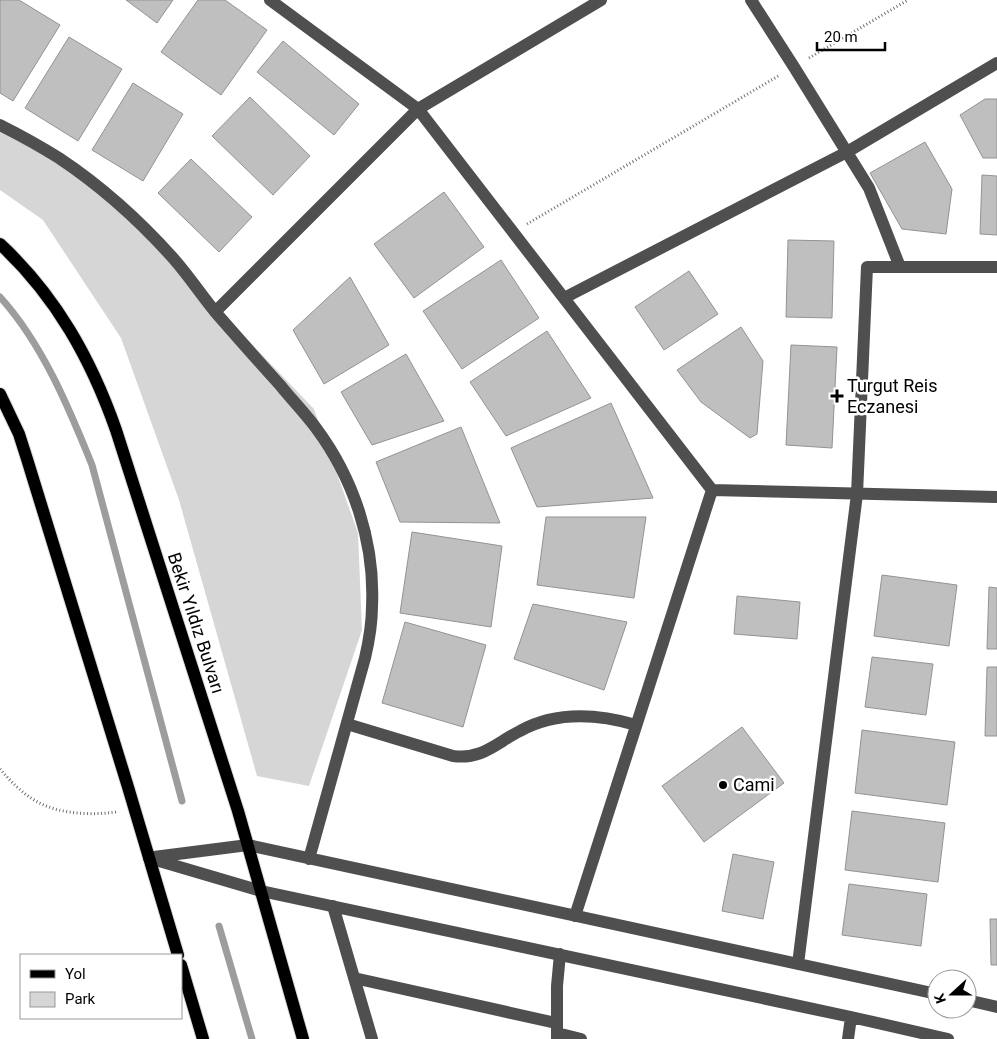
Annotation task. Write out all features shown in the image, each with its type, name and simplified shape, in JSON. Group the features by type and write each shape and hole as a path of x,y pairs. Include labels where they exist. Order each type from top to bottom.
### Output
{"main road":[{"name":"Bekir Yıldız Bulvarı","path":"0,244 17,260 60,314 89,365 105,400 238,811 303,1039"},
{"path":"0,394 19,434 27,459 135,808 178,954"},
{"path":"182,968 203,1039"}],"street":[{"path":"215,312 418,109 601,0"},
{"path":"751,0 869,188 900,267"},
{"path":"274,1 418,109 712,490"},
{"path":"564,298 847,152 997,63"},
{"path":"0,125 59,158 92,182 152,235 196,285 215,312 317,429 345,476 355,500 369,551 372,578 370,631 365,658 309,859"},
{"path":"798,964 857,494 868,267 997,267"},
{"path":"712,490 997,498"},
{"path":"574,916 712,490"},
{"path":"347,724 461,757 478,755 521,730 565,717 601,717 636,725"},
{"path":"149,858 248,845 927,992"},
{"path":"149,858 261,891 948,1039"},
{"path":"333,906 372,1039"},
{"path":"556,1032 560,954"},
{"path":"354,978 582,1039"},
{"path":"977,1002 997,1007"},
{"path":"848,1039 851,1017"}],"path":[{"path":"514,232 908,0"},
{"path":"0,769 34,800 55,809 82,814 100,814 135,808"}],"green space":[{"path":"0,125 97,183 314,409 358,533 362,630 309,786 257,776 179,500 121,338 43,220 0,190"}],"building":[{"path":"0,0 19,0 60,25 13,101 0,93"},
{"path":"126,0 173,0 157,23"},
{"path":"198,0 225,0 267,30 221,95 161,52"},
{"path":"69,37 122,69 78,141 25,108"},
{"path":"283,41 359,104 334,135 257,72"},
{"path":"133,83 183,114 143,181 92,150"},
{"path":"250,97 310,156 273,195 212,136"},
{"path":"985,99 997,99 997,158 983,158 960,115"},
{"path":"925,142 952,189 946,234 902,229 870,173"},
{"path":"191,159 252,217 219,252 158,193"},
{"path":"982,175 997,176 997,235 980,234"},
{"path":"444,192 484,247 414,298 374,244"},
{"path":"788,240 834,241 832,318 786,317"},
{"path":"501,260 539,318 462,369 423,311"},
{"path":"689,271 718,314 664,350 635,307"},
{"path":"350,277 389,345 324,384 293,330"},
{"path":"741,327 763,361 757,434 750,438 701,402 677,370"},
{"path":"547,331 591,398 506,436 470,382"},
{"path":"791,345 837,347 832,448 786,445"},
{"path":"406,354 444,421 372,445 341,392"},
{"path":"611,403 653,498 537,507 511,448"},
{"path":"461,427 500,523 400,522 376,462"},
{"path":"546,517 646,517 634,598 537,585"},
{"path":"412,532 502,546 491,627 400,613"},
{"path":"882,575 957,585 949,646 874,636"},
{"path":"989,587 997,588 997,649 987,649"},
{"path":"737,596 800,602 797,639 734,634"},
{"path":"533,604 627,622 604,690 514,659"},
{"path":"405,622 486,645 463,727 382,703"},
{"path":"872,657 933,664 926,715 865,707"},
{"path":"987,667 997,667 997,736 985,736"},
{"name":"Cami","path":"742,727 784,783 704,842 662,786"},
{"path":"862,730 955,742 947,805 855,793"},
{"path":"852,811 945,823 938,882 845,870"},
{"path":"733,854 774,862 763,919 722,911"},
{"path":"849,884 927,894 921,946 842,935"},
{"path":"990,919 997,919 997,965 991,965"}],"waterway":[{"path":"0,297 15,315 42,355 64,399 92,465 182,801"},
{"path":"219,926 252,1039"}],"place":[{"name":"Turgut Reis Eczanesi","path":"837,396"},
{"name":"Cami","path":"723,785"}]}
